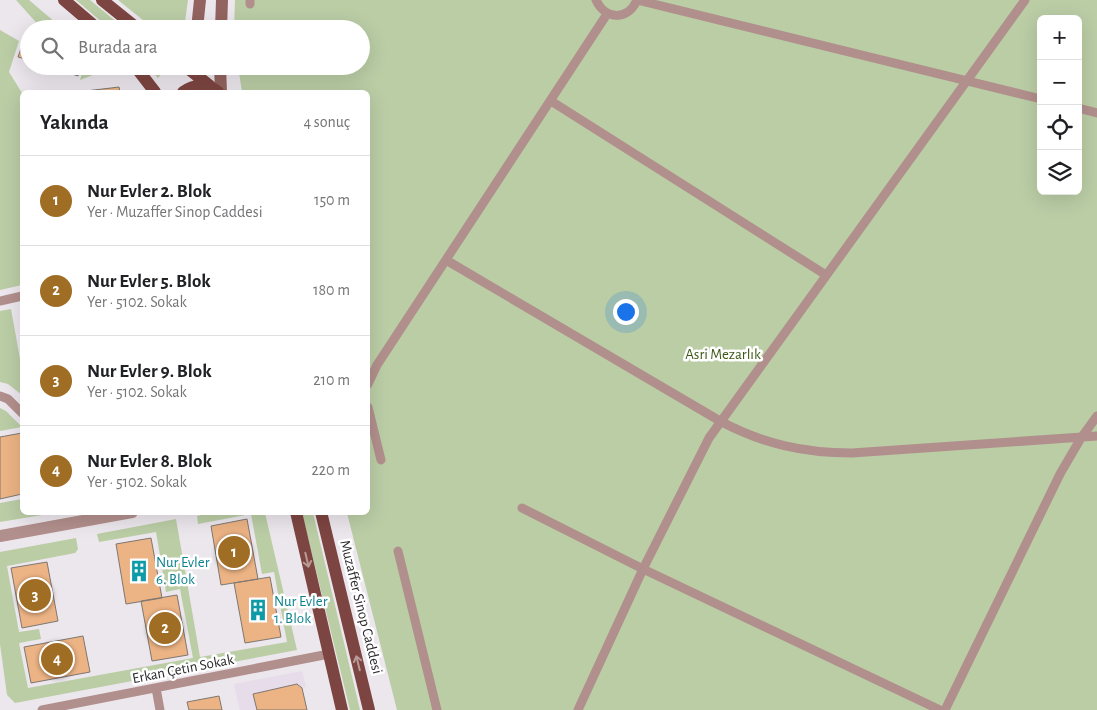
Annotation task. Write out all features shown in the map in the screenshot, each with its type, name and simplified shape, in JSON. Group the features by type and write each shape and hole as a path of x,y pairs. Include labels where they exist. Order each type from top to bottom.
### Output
{"main road":[{"path":"64,0 87,20"},
{"path":"102,0 127,20"},
{"path":"198,20 200,0"},
{"path":"221,20 222,0"},
{"path":"142,75 153,90"},
{"path":"184,90 188,75"},
{"path":"199,75 217,90"},
{"path":"218,90 219,75"},
{"path":"187,90 198,85 215,90"},
{"path":"297,515 342,710"},
{"name":"Muzaffer Sinop Caddesi","path":"322,515 369,710"}],"street":[{"path":"0,536 116,515"}],"lane":[{"path":"596,0 607,14"},
{"path":"607,14 625,14 634,6 636,0 1037,98"},
{"path":"578,710 643,569 699,457 720,421 1025,0"},
{"path":"370,381 446,260 607,14"},
{"path":"551,101 826,275"},
{"path":"1082,109 1097,113"},
{"path":"446,260 720,421 750,436 778,446 831,453 1097,436"},
{"path":"0,301 20,296"},
{"path":"0,396 8,399 20,411"},
{"path":"370,415 381,460"},
{"path":"946,710 1060,474 1081,438 1097,416"},
{"path":"522,508 643,569 940,710"},
{"path":"398,551 437,710"},
{"name":"Erkan Çetin Sokak","path":"42,710 329,654"},
{"path":"156,688 160,710"}],"shaded area":[{"path":"302,671 306,687 302,688 307,710 240,710 234,684"}],"green space":[{"path":"16,0 29,0 52,20 34,20"},
{"path":"76,0 90,0 114,20 99,20"},
{"path":"118,0 188,0 185,20 143,20"},
{"name":"Asri Mezarlık","path":"235,0 1097,0 1097,710 397,710 348,515 370,515 370,90 242,90 239,75 370,75 370,20 234,20"},
{"path":"0,30 19,41 9,72 20,90 20,285 0,290"},
{"path":"81,75 93,75 80,80"},
{"path":"11,309 20,359 20,393 8,384 0,382 0,311"},
{"path":"0,408 6,411 20,425 20,427 0,431"},
{"path":"20,499 20,515 42,515 0,522 0,503"},
{"path":"201,515 246,515 198,524 197,516"},
{"path":"251,515 265,515 297,650 15,703 7,695 0,644 0,552 76,538 78,549 75,553 7,566 19,632 39,629 41,639 19,643 28,688 193,658 180,589 166,592 156,532 99,542 97,534 176,519 200,657 287,642 274,572 262,574"},
{"path":"302,515 313,515 360,710 350,710"}],"building":[{"path":"119,87 120,90 94,90"},
{"path":"20,433 20,494 0,499 0,437"},
{"path":"247,519 258,579 221,585 211,526"},
{"name":"Nur Evler 6. Blok","path":"151,538 162,598 126,604 116,544"},
{"path":"47,562 58,621 22,628 11,568"},
{"name":"Nur Evler 1. Blok","path":"270,577 281,637 245,643 234,583"},
{"path":"177,595 188,655 152,661 141,601"},
{"path":"83,636 90,672 31,683 24,647"},
{"path":"297,684 302,688 307,710 257,710 253,694"},
{"path":"219,696 222,710 189,710 187,702"}],"place":[{"name":"Nur Evler 2. Blok","path":"234,552"},
{"name":"Nur Evler 6. Blok","path":"139,571"},
{"name":"Nur Evler 9. Blok","path":"35,595"},
{"name":"Nur Evler 1. Blok","path":"258,610"},
{"name":"Nur Evler 5. Blok","path":"165,628"},
{"name":"Nur Evler 8. Blok","path":"57,659"}]}
